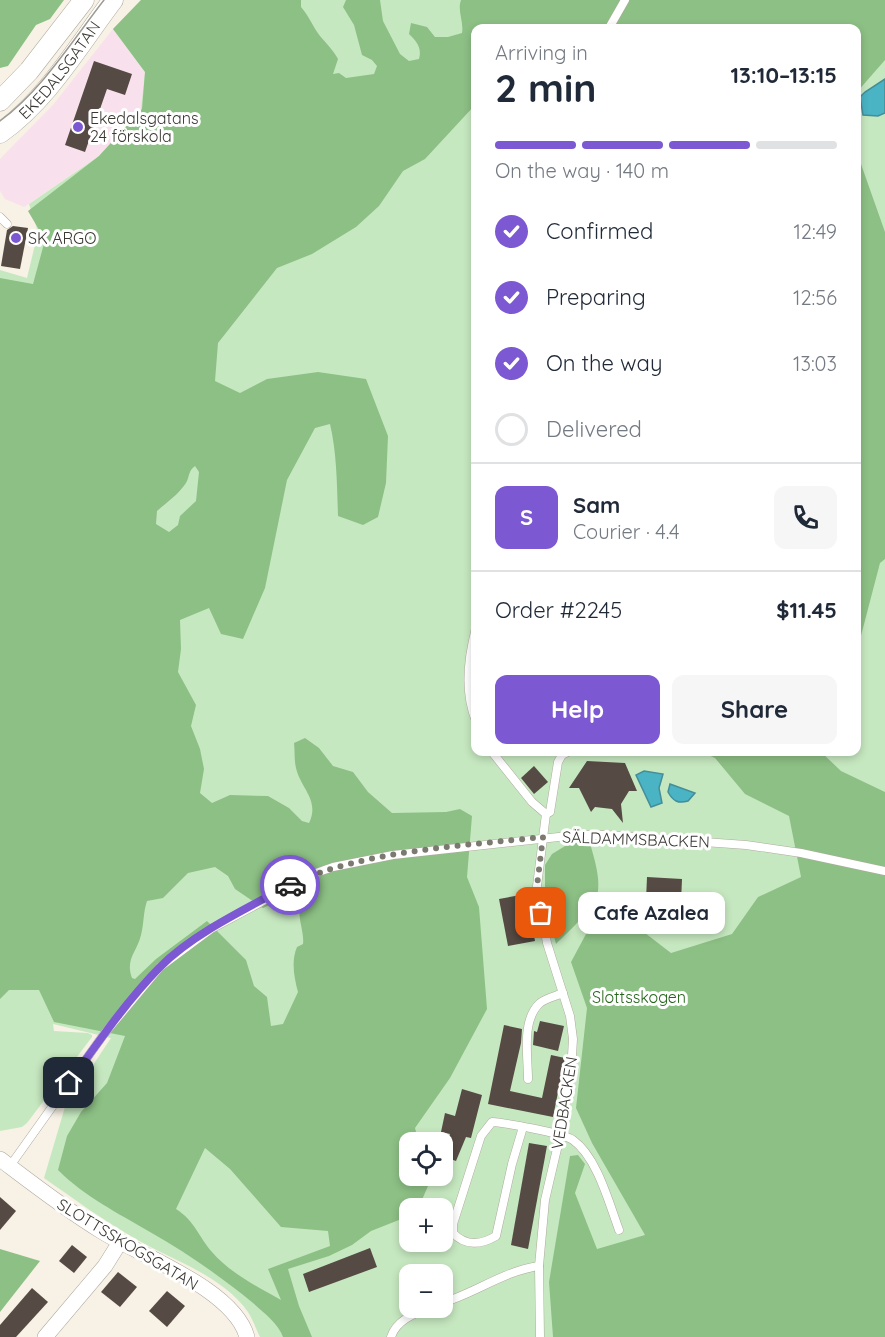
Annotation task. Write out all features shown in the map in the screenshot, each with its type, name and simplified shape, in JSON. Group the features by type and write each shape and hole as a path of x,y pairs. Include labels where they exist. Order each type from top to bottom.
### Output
{"street":[{"name":"EKEDALSGATAN","path":"0,101 29,71 84,0"},
{"name":"EKEDALSGATAN","path":"0,133 33,106 113,0"},
{"name":"SLOTTSSKOGSGATAN","path":"5,1163 45,1195 120,1242 218,1297 233,1313 247,1337"},
{"path":"45,1337 105,1266 120,1242"}],"lane":[{"path":"611,24 625,0"},
{"path":"0,217 6,224"},
{"path":"471,657 468,696 471,705"},
{"path":"495,756 529,799 546,814"},
{"name":"VEDBACKEN","path":"540,1337 539,1266 545,1200 560,1136 571,1072 573,1039 570,1016 547,943 537,886 546,814 550,812 558,762 562,756"},
{"name":"SÄLDAMMSBACKEN","path":"5,1163 104,1034 160,968 211,929 292,884 333,867 393,855 543,837 606,835 717,842 801,853 885,871"},
{"path":"528,1079 527,1038 534,1011 541,1003 563,993"},
{"path":"523,1127 496,1236 485,1242 474,1244 459,1240 453,1233 453,1224 481,1136 492,1122 523,1127 572,1139 587,1154 607,1195 619,1230"},
{"path":"453,1298 500,1278 539,1266"},
{"path":"391,1337 392,1332 406,1318"}],"shaded area":[{"name":"Ekedalsgatans 24 förskola","path":"113,29 145,72 142,109 99,156 24,207 5,199 0,191 0,159 53,105"}],"green space":[{"path":"0,0 64,0 50,19 36,25 8,66 0,68"},
{"name":"Slottsskogen","path":"141,0 885,0 885,1337 260,1337 248,1312 225,1288 124,1232 44,1178 65,1107 111,1038 53,1024 54,1031 88,1033 92,1037 27,1123 22,1127 0,1131 0,270 27,278 38,232 29,204 99,156 141,109 145,72 113,29"},
{"path":"141,0 301,0 301,7 338,59 333,74 339,73 346,78 374,74 377,66 372,60 362,55 354,25 343,7 346,0 380,0 383,21 400,54 409,61 419,59 420,55 418,45 409,34 411,23 427,27 435,37 448,37 462,33 461,0 885,0 885,60 861,87 861,24 471,24 471,109 425,159 403,171 379,206 356,227 312,254 277,268 218,343 215,381 240,393 267,379 318,372 366,379 388,436 386,483 378,517 363,525 338,516 335,458 330,424 315,428 287,480 265,588 243,639 221,634 209,608 180,620 181,649 178,672 196,705 191,726 200,749 204,769 200,793 212,803 230,795 268,796 289,808 302,821 309,823 312,815 311,801 298,775 294,743 305,738 319,748 333,766 353,772 368,792 392,813 446,812 460,809 472,816 467,877 479,907 487,1009 450,1078 415,1128 416,1132 399,1132 399,1186 428,1186 423,1198 399,1198 399,1220 371,1231 352,1245 329,1256 288,1269 299,1306 312,1337 283,1337 278,1327 270,1319 228,1283 177,1248 91,1196 58,1170 67,1136 81,1112 107,1083 125,1036 54,1022 39,990 9,990 0,999 0,278 33,284 45,240 28,211 99,156 142,109 145,72 113,29","holes":["195,466 199,472 196,501 180,516 178,525 169,532 156,524 157,511 183,487","215,867 228,876 235,889 263,908 309,886 309,892 303,897 299,910 303,944 297,947 294,958 294,975 298,992 283,1024 271,1026 267,997 254,986 246,960 207,921 156,959 135,979 132,978 130,966 141,935 147,901 163,898 188,873","205,1148 230,1169 281,1227 328,1231 330,1246 268,1269 281,1300 227,1267 207,1246 188,1219 176,1209"]},
{"path":"861,164 885,232 885,559 880,563 861,636"},
{"path":"711,756 825,756 841,771 885,792 885,1337 553,1337 549,1282 570,1156 578,1155 585,1164 575,1193 597,1249 645,1235 592,1143 576,1108 587,1008 571,962 586,934 623,916 671,953 732,934 758,897 801,877 789,816 745,794 715,758"},
{"path":"570,843 590,843 597,873 598,891 587,912 556,944 545,903 545,865 552,854"},
{"path":"0,1249 40,1261 0,1312"}],"water":[{"path":"885,79 885,113 878,116 863,115 861,96"},
{"path":"644,771 663,774 659,788 662,803 651,807 636,775"},
{"path":"670,784 695,793 688,801 676,801 668,792"}],"building":[{"path":"94,61 132,74 125,95 107,89 85,152 65,145"},
{"name":"SK ARGO","path":"13,226 28,228 20,269 1,266 7,230"},
{"path":"587,761 625,763 637,791 629,791 621,804 623,823 612,809 595,807 591,812 579,788 569,788"},
{"path":"534,766 548,782 534,794 521,778"},
{"path":"647,877 682,879 681,902 646,900"},
{"path":"526,894 535,941 508,946 499,899"},
{"path":"540,1021 564,1026 558,1051 533,1045 534,1031 537,1032"},
{"path":"504,1025 522,1029 510,1091 542,1098 551,1055 565,1058 553,1117 488,1104"},
{"path":"462,1089 482,1095 471,1138 466,1137 456,1161 453,1160 453,1132 441,1132 445,1113 455,1116"},
{"path":"529,1143 547,1146 528,1249 511,1245"},
{"path":"0,1197 16,1211 0,1230"},
{"path":"72,1245 87,1257 74,1273 59,1261"},
{"path":"370,1248 377,1267 309,1292 303,1274"},
{"path":"118,1272 137,1287 120,1307 101,1292"},
{"path":"32,1288 48,1302 16,1337 0,1337 0,1325"},
{"path":"167,1291 185,1306 167,1327 149,1311"}],"tram line":[{"path":"0,121 43,80 104,0"}],"way so far":[{"path":"290,885 333,867 393,855 543,837 537,872 541,913"}],"place":[{"name":"Ekedalsgatans 24 förskola","path":"78,127"},
{"name":"SK ARGO","path":"16,238"},
{"name":"Cafe Azalea","path":"541,913"}],"route":[{"path":"69,1083 104,1034 160,968 211,929 290,885"}]}
